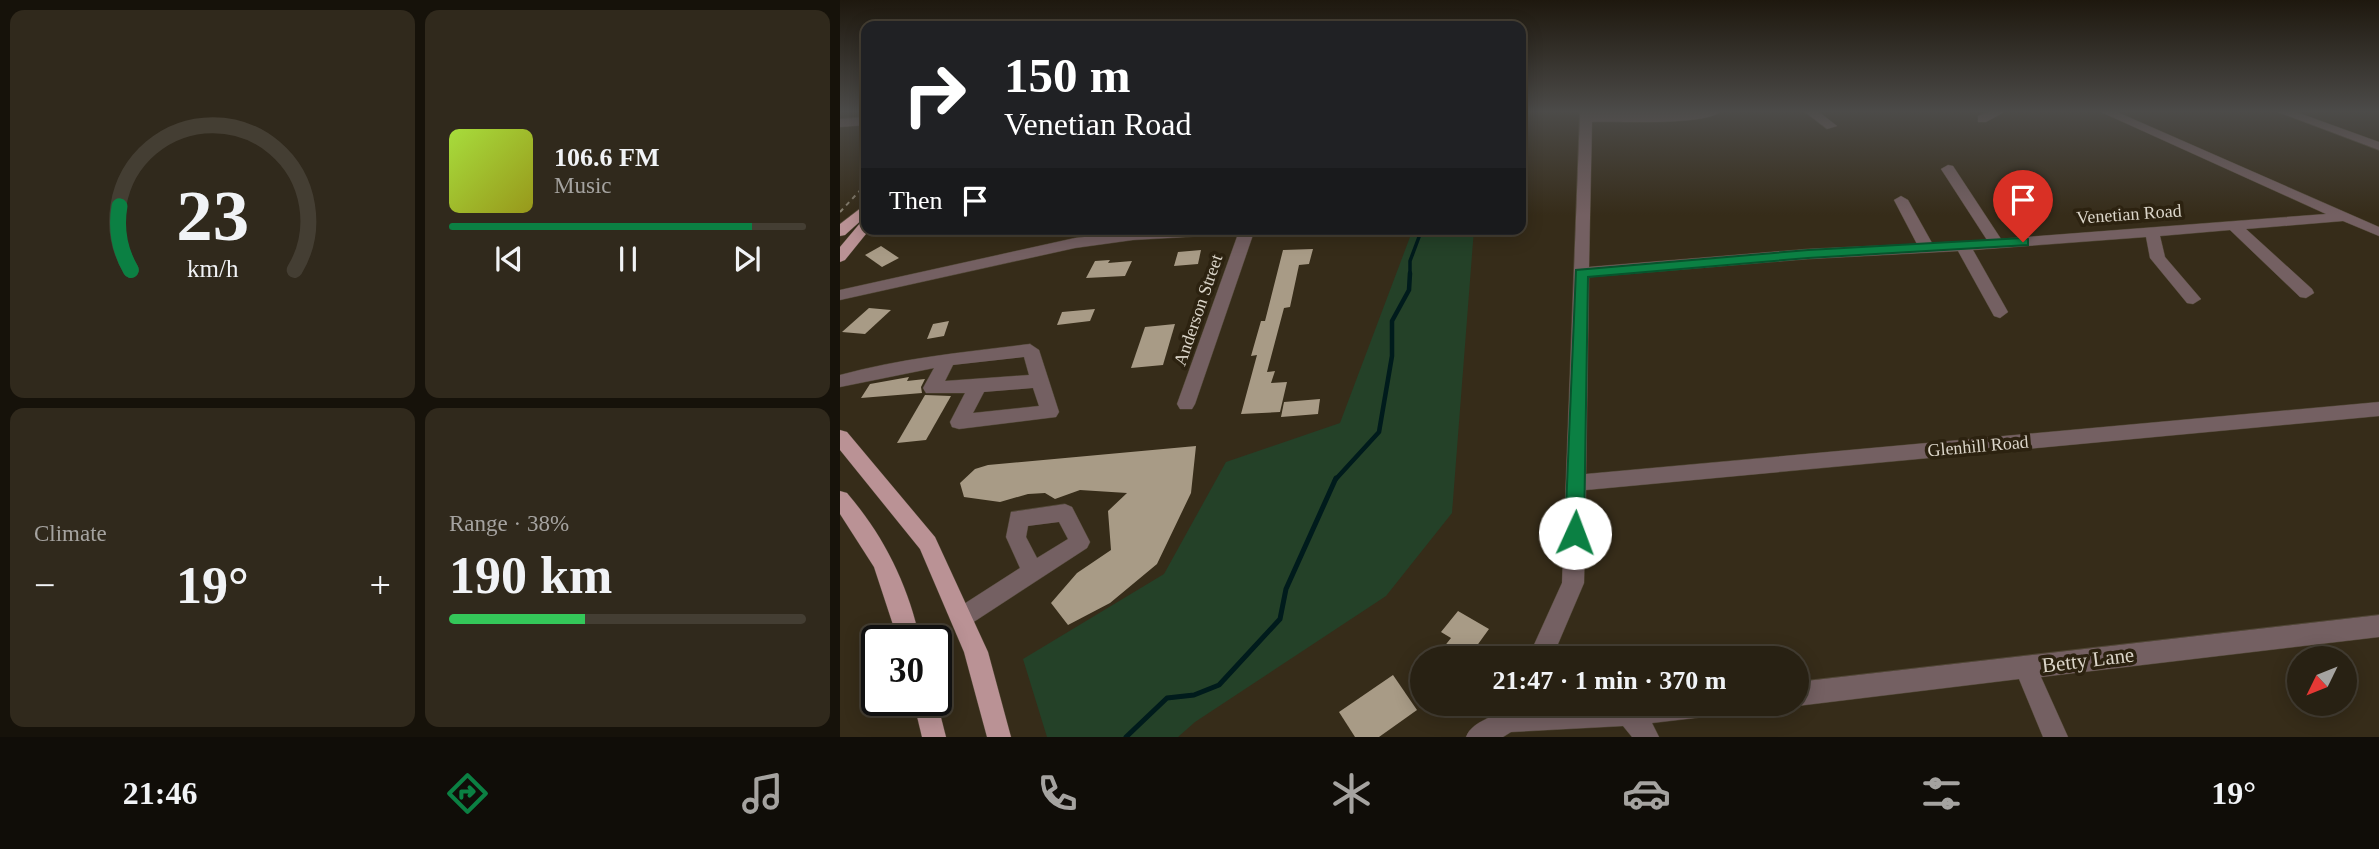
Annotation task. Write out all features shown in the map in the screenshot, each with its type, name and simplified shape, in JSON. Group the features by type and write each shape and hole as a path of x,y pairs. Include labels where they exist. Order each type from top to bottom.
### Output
{"main road":[{"path":"840,232 861,213"},
{"path":"840,257 861,231"},
{"path":"840,437 928,543 976,652 999,737"},
{"path":"840,499 882,556 898,596 905,625"},
{"path":"929,716 934,737"}],"street":[{"path":"1545,646 1573,583 1585,146"},
{"path":"2185,146 2379,232"},
{"path":"1948,169 1997,244"},
{"path":"1901,200 1927,248"},
{"name":"Venetian Road","path":"1581,273 1808,254 1997,244 2345,217"},
{"path":"2234,226 2306,293"},
{"path":"2152,232 2158,258 2193,299"},
{"path":"840,295 1075,243 1133,235"},
{"name":"Anderson Street","path":"1186,404 1246,235"},
{"path":"1963,246 2000,312"},
{"path":"840,381 879,369 1030,351 1050,412 959,422 978,386"},
{"path":"947,361 932,388 1040,381"},
{"name":"Glenhill Road","path":"1577,483 2379,409"},
{"path":"961,618 1033,572"},
{"name":"Betty Lane","path":"1809,693 2379,626"},
{"path":"2025,667 2056,737"},
{"path":"1478,737 1507,716"},
{"path":"1631,716 1647,737"}],"path":[{"path":"840,212 861,189"}],"green space":[{"path":"1411,235 1474,235 1452,513 1386,596 1195,722 1178,737 1047,737 1023,659 1164,574 1226,462 1340,423"}],"building":[{"path":"881,246 899,258 882,267 865,255"},
{"path":"1313,249 1309,264 1299,265 1290,307 1284,308 1267,372 1275,371 1271,383 1287,382 1280,412 1241,414 1257,355 1251,356 1261,321 1265,321 1283,250"},
{"path":"1201,250 1198,264 1174,266 1178,252"},
{"path":"1110,260 1108,263 1132,261 1125,276 1086,278 1095,261"},
{"path":"869,308 891,310 865,334 842,332"},
{"path":"1095,309 1090,321 1057,325 1062,312"},
{"path":"949,321 944,336 927,339 933,324"},
{"path":"1175,324 1163,365 1131,368 1145,327"},
{"path":"909,377 907,381 925,379 921,387 922,393 861,398 870,384"},
{"path":"925,395 951,396 926,440 897,443"},
{"path":"1320,399 1318,414 1281,417 1284,402"},
{"path":"1196,446 1191,493 1157,564 1110,603 1068,625 1051,603 1077,573 1111,550 1108,511 1127,493 1080,490 1055,499 1045,493 1028,494 1000,502 964,497 960,483 975,469 988,465"},
{"path":"1458,611 1489,629 1477,646 1445,646 1451,638 1441,632"},
{"path":"1393,675 1410,700 1410,715 1379,737 1355,737 1339,712"}],"waterway":[{"path":"1410,273 1410,261 1420,235"},
{"path":"1335,480 1379,432 1392,356 1392,321 1409,290 1410,273"},
{"path":"1126,737 1167,698 1194,695 1219,685 1280,619 1286,589 1335,480"}],"route":[{"path":"1575,533 1581,273 1751,261 1808,254 2023,242"}]}
